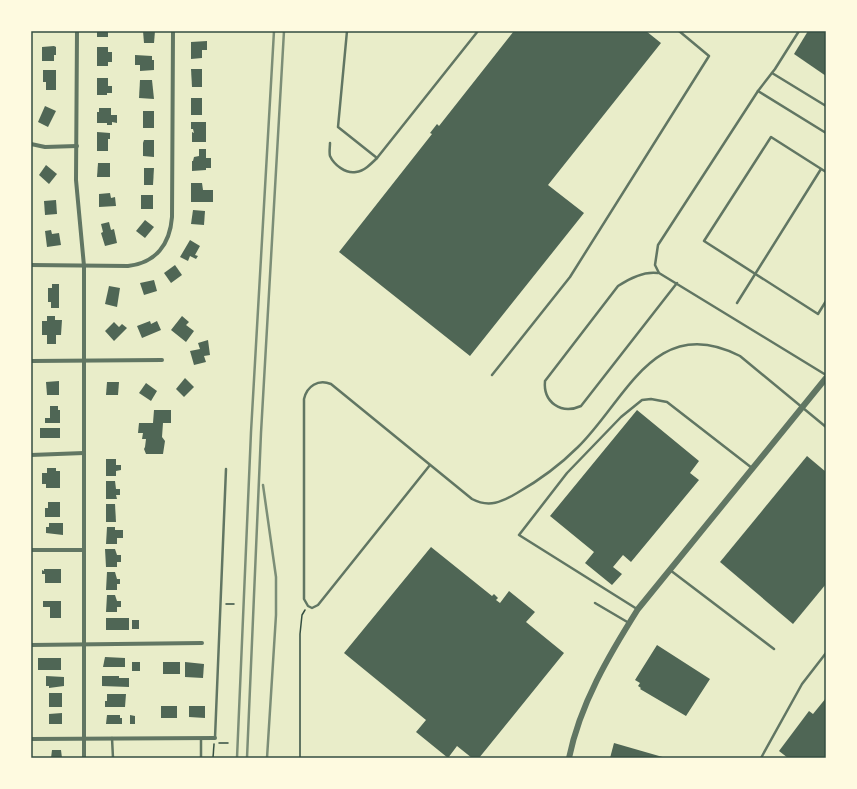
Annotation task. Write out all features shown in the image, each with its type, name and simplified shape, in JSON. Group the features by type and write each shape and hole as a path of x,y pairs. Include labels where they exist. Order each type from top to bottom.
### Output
{"street":[{"path":"77,31 76,180 84,266 84,758"},
{"path":"31,265 84,266 139,264 149,259 159,251 167,241 171,229 172,217 173,31"},
{"path":"31,144 45,147 77,146"},
{"path":"31,361 162,360"},
{"path":"569,758 575,735 589,697 614,647 638,609 826,377"},
{"path":"31,454 84,453"},
{"path":"31,550 83,550"},
{"path":"31,644 202,643"},
{"path":"31,739 214,738"}],"lane":[{"path":"347,31 338,127 377,158"},
{"path":"330,143 330,155 334,163 340,168 348,172 355,172 364,169 377,158 478,31"},
{"path":"492,375 570,277 709,56 679,31"},
{"path":"659,273 655,265 658,245 758,91 775,69 799,31"},
{"path":"772,72 826,106"},
{"path":"758,91 826,133"},
{"path":"826,172 771,137 704,241 818,314 826,301"},
{"path":"737,302 821,169"},
{"path":"677,283 581,406 574,409 566,409 558,407 551,401 546,395 544,388 545,381 618,286 642,274 651,272 659,273 677,283 826,377"},
{"path":"430,465 318,605 312,608 308,606 304,599 304,399 305,393 309,387 319,382 331,384 478,502 491,504 505,500 538,481 578,448 638,373 647,364 668,351 690,345 712,346 724,349 740,356 826,427"},
{"path":"638,609 519,535 567,473 621,417 642,400 651,399 667,402 752,468"},
{"path":"214,738 226,469"},
{"path":"670,569 774,649"},
{"path":"595,603 629,623"},
{"path":"761,758 802,684 826,652"},
{"path":"112,738 113,758"},
{"path":"201,738 201,758"}],"path":[{"path":"227,604 234,604"},
{"path":"300,758 300,634 302,615 308,606"},
{"path":"213,758 213,746 215,743 228,743"}],"building":[{"path":"97,31 108,31 108,37 97,37"},
{"path":"143,31 155,31 154,43 144,43"},
{"path":"514,31 646,31 661,43 548,185 584,213 470,356 339,252 432,134 430,133 437,124 439,126"},
{"path":"808,31 826,31 826,76 794,54"},
{"path":"207,41 207,50 202,50 202,58 191,59 191,42"},
{"path":"42,47 56,47 56,55 54,55 54,61 42,61"},
{"path":"97,47 108,47 108,52 112,52 112,62 108,62 108,66 97,66"},
{"path":"135,55 152,56 152,60 154,60 154,70 140,71 140,65 135,65"},
{"path":"191,69 202,69 202,87 192,87"},
{"path":"43,70 56,70 56,90 46,90 46,82 43,82"},
{"path":"97,78 108,78 108,86 112,86 112,93 107,93 107,95 97,95"},
{"path":"140,80 152,80 154,99 139,98"},
{"path":"191,98 202,98 202,115 191,115"},
{"path":"45,106 56,111 48,127 38,122"},
{"path":"99,108 111,108 111,115 117,115 117,123 112,122 112,125 107,125 107,123 97,123 97,112 99,112"},
{"path":"143,111 154,111 154,128 143,128"},
{"path":"191,122 206,122 206,142 192,142 192,132 194,133 193,129 191,129"},
{"path":"97,132 110,133 110,139 108,139 108,151 97,151"},
{"path":"144,140 154,140 154,157 143,156"},
{"path":"199,149 206,149 206,158 211,158 211,168 192,171 192,161 194,157 199,156"},
{"path":"98,163 110,163 110,177 97,177"},
{"path":"46,165 57,174 49,184 39,175"},
{"path":"144,168 154,168 153,185 144,185"},
{"path":"191,183 202,183 203,190 213,190 213,202 191,202"},
{"path":"110,193 111,198 115,197 116,206 99,207 99,194"},
{"path":"141,195 153,195 153,209 141,209"},
{"path":"56,200 57,214 45,215 44,201"},
{"path":"193,210 205,211 204,225 191,224"},
{"path":"145,220 154,227 145,238 136,231"},
{"path":"109,222 111,230 114,229 117,243 105,246 101,233 103,232 101,224"},
{"path":"51,230 52,234 59,233 61,245 47,247 45,231"},
{"path":"190,240 200,246 195,255 198,256 196,259 190,256 188,261 180,257"},
{"path":"175,265 182,275 171,283 164,273"},
{"path":"154,280 157,291 144,295 140,283"},
{"path":"52,284 59,284 59,308 51,308 51,302 48,302 48,288 52,288"},
{"path":"109,286 120,288 117,307 105,304"},
{"path":"47,316 55,316 55,320 62,320 61,335 56,335 56,344 47,344 47,335 42,335 42,321 47,321"},
{"path":"182,316 189,322 186,325 194,331 186,342 171,330"},
{"path":"150,321 151,324 157,321 161,330 142,338 137,326"},
{"path":"114,322 119,327 122,324 127,328 114,341 105,331"},
{"path":"208,340 210,355 204,356 206,362 194,365 190,351 200,349 198,343"},
{"path":"185,378 194,387 184,397 176,389"},
{"path":"59,381 59,395 47,395 46,382"},
{"path":"107,382 119,382 118,395 106,395"},
{"path":"146,383 157,391 151,401 139,393"},
{"path":"50,406 58,406 58,410 60,410 60,423 45,423 45,418 50,418"},
{"path":"154,410 171,410 171,423 163,423 162,437 165,441 163,454 146,454 144,449 146,439 142,439 143,433 138,433 139,423 153,423"},
{"path":"637,410 699,461 690,473 699,480 631,562 623,555 613,567 622,574 612,585 585,563 594,552 550,516"},
{"path":"40,428 60,428 60,438 40,438"},
{"path":"807,456 826,472 826,584 793,624 720,562"},
{"path":"106,459 116,459 116,465 121,465 121,470 116,471 116,476 106,476"},
{"path":"47,468 56,468 56,471 60,471 60,488 46,488 46,484 42,484 42,473 47,473"},
{"path":"106,481 115,481 116,489 120,489 120,495 116,495 117,499 106,499"},
{"path":"48,502 60,502 60,517 45,517 45,508 48,508"},
{"path":"106,504 115,504 116,522 106,522"},
{"path":"49,523 63,523 63,535 46,533 46,527 49,527"},
{"path":"107,527 115,527 115,530 123,530 123,538 117,538 117,544 106,544"},
{"path":"431,547 492,596 494,594 498,598 496,600 500,603 509,591 535,612 526,622 564,653 479,758 472,758 457,746 448,758 416,732 426,720 344,653"},
{"path":"105,549 115,549 117,555 121,555 121,562 117,562 117,567 106,567"},
{"path":"44,569 61,569 61,583 45,583 45,574 42,574 42,570 44,571"},
{"path":"107,572 115,572 117,579 120,579 120,584 117,584 117,590 106,590"},
{"path":"107,595 115,595 117,601 121,601 121,607 117,607 117,612 106,612"},
{"path":"43,601 61,601 61,618 50,618 50,607 43,607"},
{"path":"106,618 129,618 129,630 106,630"},
{"path":"132,620 139,620 139,629 132,629"},
{"path":"657,645 710,679 686,716 640,689 641,688 638,686 640,683 635,680"},
{"path":"105,657 125,658 125,667 103,667"},
{"path":"38,658 61,658 61,670 38,670"},
{"path":"132,662 140,662 140,671 132,671"},
{"path":"163,662 180,662 180,674 163,674"},
{"path":"185,662 204,664 203,678 185,677"},
{"path":"46,676 64,677 64,686 49,688 49,686 46,686"},
{"path":"102,676 119,676 119,678 129,678 129,687 102,686"},
{"path":"49,693 62,693 62,707 49,707"},
{"path":"107,694 126,694 125,707 105,707"},
{"path":"826,698 826,758 788,758 779,751 809,711 813,714"},
{"path":"161,706 177,706 177,718 161,718"},
{"path":"189,706 205,706 205,718 189,717"},
{"path":"62,713 62,724 49,724 49,714"},
{"path":"107,715 120,715 120,718 122,718 122,724 106,724"},
{"path":"130,715 135,716 135,724 130,724"},
{"path":"614,743 666,758 610,758"},
{"path":"52,750 61,750 62,758 51,758"}],"railway":[{"path":"237,758 251,432 274,31"},
{"path":"247,758 261,433 284,31"},
{"path":"263,485 276,577 276,615 267,758"}]}
